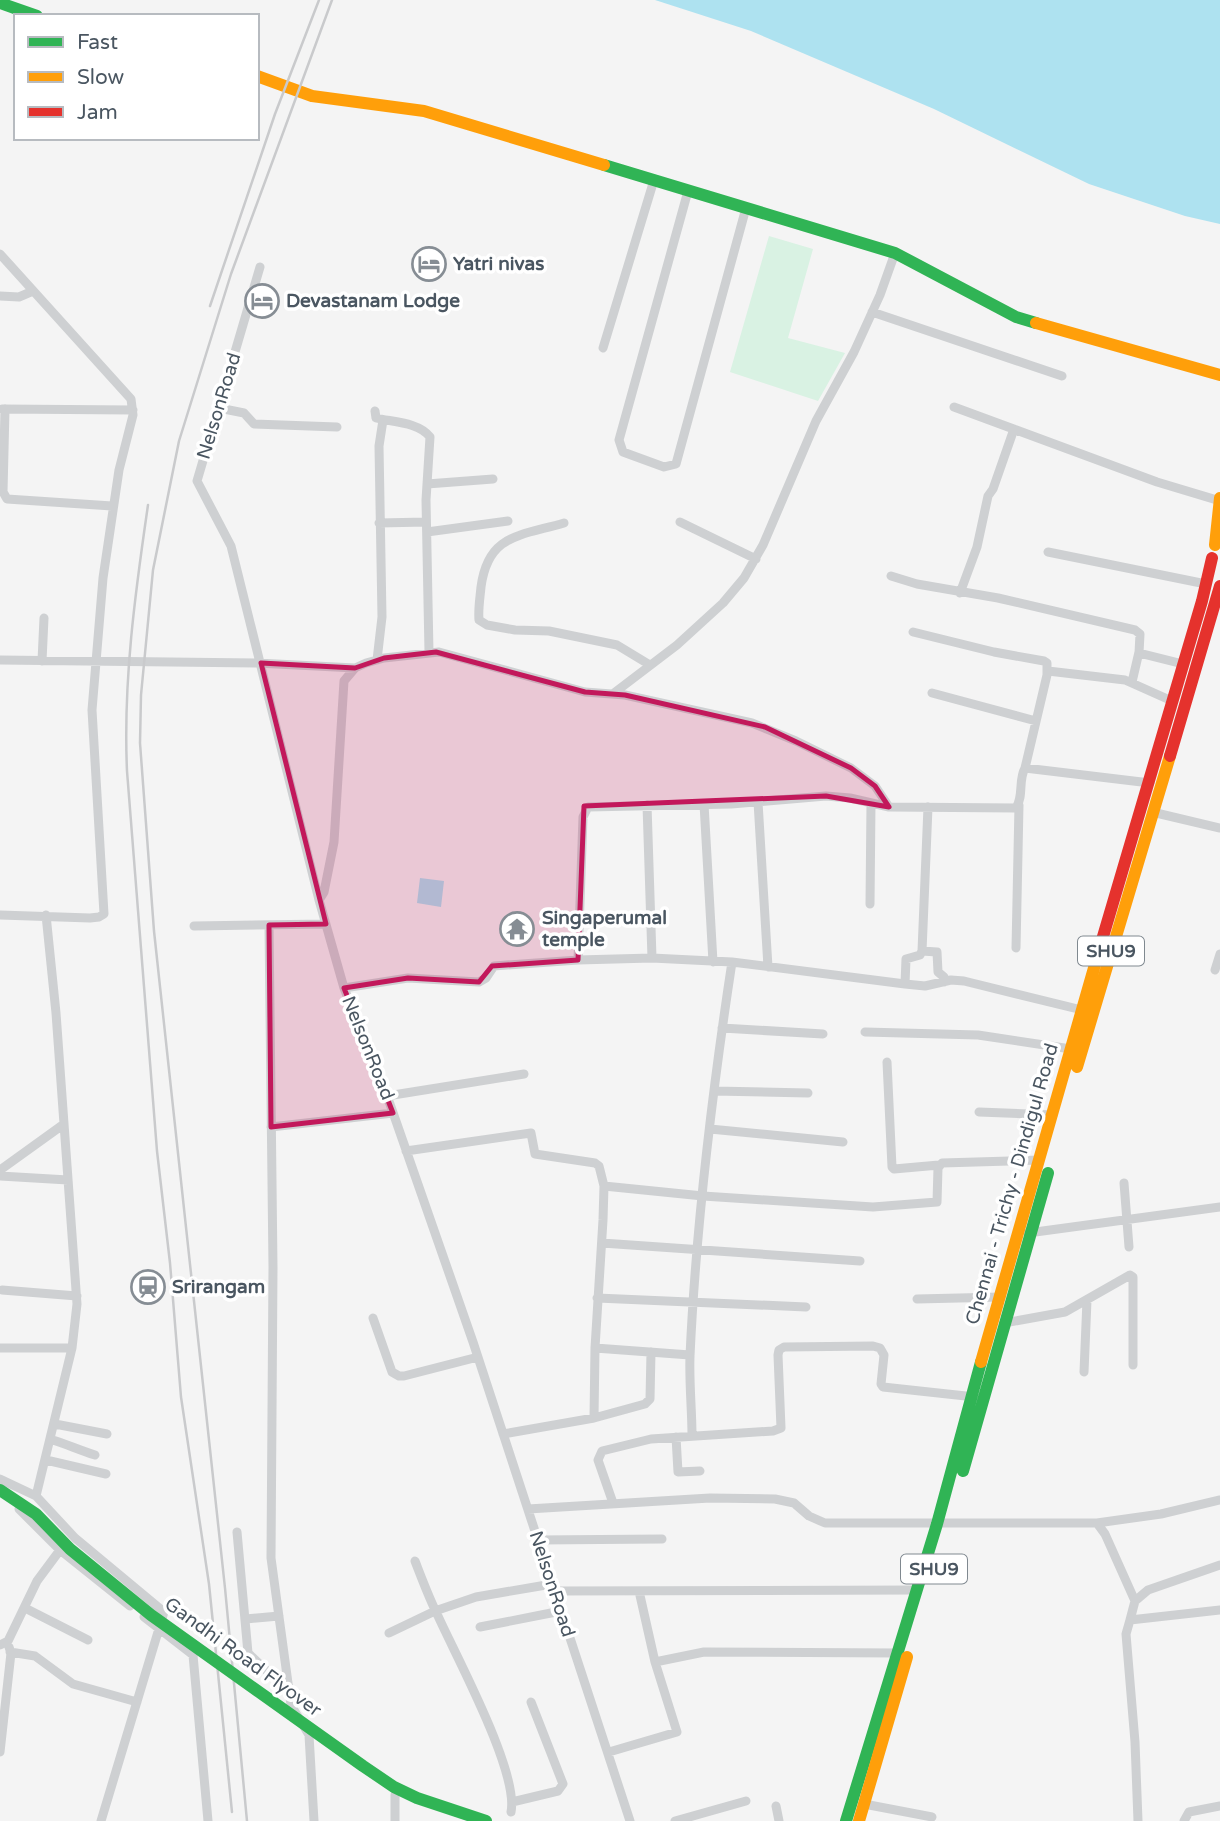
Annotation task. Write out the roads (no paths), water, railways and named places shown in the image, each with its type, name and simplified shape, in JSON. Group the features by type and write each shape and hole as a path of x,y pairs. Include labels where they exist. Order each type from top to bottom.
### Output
{"main road":[{"path":"0,3 31,14"},
{"path":"259,77 312,96 424,111 895,253 1016,317 1220,375"},
{"name":"Chennai - Trichy - Dindigul Road","path":"846,1821 858,1804 1152,812 1153,783 1172,701 1216,547 1220,499"},
{"path":"1216,547 1220,572"},
{"name":"Chennai - Trichy - Dindigul Road","path":"1026,1233 1040,1160 1082,1010 1153,783 1220,586"},
{"name":"Gandhi Road Flyover","path":"0,1490 36,1514 70,1549 151,1615 363,1766 394,1787 417,1798 486,1821"},
{"name":"Chennai - Trichy - Dindigul Road","path":"859,1821 858,1804 897,1653 942,1524"}],"street":[{"path":"603,348 654,180"},
{"path":"688,191 619,440 623,452 664,467 676,464 746,208"},
{"path":"614,693 677,645 723,603 744,578 756,559 816,421 854,352 895,253"},
{"path":"0,915 90,918 104,914 92,709 112,506 134,415 131,399 1,256"},
{"name":"NelsonRoad","path":"260,267 197,481 231,546 344,988 387,1096 478,1357 630,1821"},
{"path":"0,296 19,297 33,291"},
{"path":"872,312 1062,376"},
{"path":"954,407 1157,482 1220,499"},
{"path":"219,408 244,413 255,424 337,427"},
{"path":"112,506 6,498 3,492 3,409 132,410"},
{"path":"375,411 376,418 415,426 430,437 427,484 429,652"},
{"path":"377,660 382,617 379,446 383,420"},
{"path":"960,593 976,547 988,496 993,489 1014,429"},
{"path":"427,484 493,479"},
{"path":"379,523 427,527 508,521"},
{"path":"680,522 756,559"},
{"path":"564,523 508,540 489,556 483,571 478,620 487,625 515,630 549,631 617,645 650,665"},
{"path":"1048,552 1206,584"},
{"path":"891,576 917,584 998,598 1135,630 1140,635 1132,682"},
{"path":"42,661 44,618"},
{"path":"913,632 1044,661 1048,666 1025,768 1021,775 1016,948"},
{"path":"0,660 261,663 355,668 377,660 429,652 451,654 487,667 584,692 614,693 765,727 851,768 875,786 889,807"},
{"path":"1139,652 1183,664"},
{"path":"320,900 334,842 344,681 355,668"},
{"path":"1048,671 1132,682 1172,701"},
{"path":"932,693 1036,721"},
{"path":"1025,768 1153,783"},
{"path":"578,960 585,810 590,806 758,802 826,796 850,797 889,807 1014,809 1019,805"},
{"path":"758,802 768,967"},
{"path":"870,904 871,803"},
{"path":"704,804 713,962"},
{"path":"647,805 652,958"},
{"path":"905,984 906,959 920,955 922,951 928,807"},
{"path":"1152,812 1220,828"},
{"path":"36,1496 72,1348 77,1296 46,915"},
{"path":"194,926 326,924"},
{"path":"269,925 270,1549 292,1708 309,1735 314,1821"},
{"path":"922,951 937,952 939,972 944,982"},
{"path":"1216,970 1220,954"},
{"path":"344,988 408,978 479,982 486,978 494,966 652,958 732,962 925,986 964,981 1082,1010"},
{"path":"692,1436 690,1355 698,1249 714,1091 732,962"},
{"path":"722,1028 823,1034"},
{"path":"865,1032 978,1035 1071,1049"},
{"path":"887,1062 892,1167 939,1165 945,1162 1040,1160"},
{"path":"387,1096 524,1074"},
{"path":"714,1091 808,1093"},
{"path":"979,1112 1053,1115"},
{"path":"271,1127 393,1113"},
{"path":"0,1170 64,1125"},
{"path":"710,1129 843,1142"},
{"path":"406,1151 531,1133 535,1154 595,1163 599,1166 604,1186 597,1298 594,1418"},
{"path":"604,1186 703,1196 873,1207 936,1202 939,1199 939,1165"},
{"path":"0,1176 68,1180"},
{"path":"1124,1183 1129,1247"},
{"path":"1026,1233 1220,1208"},
{"path":"602,1242 860,1261"},
{"path":"917,1299 1003,1311 1058,1314 1129,1275 1133,1276 1133,1365"},
{"path":"2,1290 77,1296"},
{"path":"597,1298 806,1307"},
{"path":"1084,1372 1087,1300"},
{"path":"373,1318 392,1372 399,1376 478,1357"},
{"path":"613,1503 598,1460 598,1454 602,1451 626,1443 773,1431 780,1428 778,1354 784,1347 873,1346 880,1348 884,1356 883,1387 977,1397"},
{"path":"0,1348 72,1348"},
{"path":"595,1348 690,1355"},
{"path":"503,1434 594,1418 647,1403 650,1399 652,1352"},
{"path":"55,1424 107,1434"},
{"path":"676,1437 678,1472 700,1471"},
{"path":"50,1439 95,1455"},
{"path":"46,1460 106,1474"},
{"path":"0,1479 36,1496 75,1538 162,1609 164,1615 101,1821"},
{"path":"0,1497 26,1514 60,1550 193,1656 208,1821"},
{"path":"528,1509 710,1497 775,1499 794,1503 809,1516 825,1523 1097,1523 1161,1514 1220,1500"},
{"path":"1097,1523 1105,1534 1134,1604 1134,1619 1125,1634 1135,1742 1138,1821"},
{"path":"237,1532 248,1654 289,1692"},
{"path":"538,1540 662,1539"},
{"path":"0,1752 6,1646 37,1581 60,1550"},
{"path":"415,1561 435,1611 486,1718 505,1770 512,1807 558,1791 562,1784 531,1702"},
{"path":"1134,1604 1156,1586 1220,1565"},
{"path":"389,1633 435,1611 476,1597 553,1587 639,1591 917,1591"},
{"path":"609,1752 677,1732 655,1662 639,1591"},
{"path":"25,1608 88,1640"},
{"path":"1134,1619 1220,1610"},
{"path":"480,1627 561,1611"},
{"path":"246,1619 279,1616"},
{"path":"6,1646 35,1656 73,1685 137,1702"},
{"path":"655,1662 704,1652 897,1653"},
{"path":"394,1821 395,1795"},
{"path":"675,1821 746,1801"},
{"path":"858,1804 932,1818"},
{"path":"776,1806 779,1821"},
{"path":"1184,1821 1189,1812 1220,1807"}],"water":[{"path":"655,0 1220,0 1220,224 1185,216 1089,184 934,109 751,31"},
{"path":"420,878 444,881 441,907 417,903"}],"railway":[{"path":"210,306 275,114 319,0"},
{"path":"247,1821 225,1588 154,931 140,743 141,695 153,570 179,441 231,274 332,0"},
{"path":"148,505 128,671 127,771 157,1151 181,1397 209,1584 232,1812"}],"place":[{"name":"Yatri nivas","path":"429,264"},
{"name":"Devastanam Lodge","path":"262,301"},
{"name":"Singaperumal temple","path":"517,929"},
{"name":"Srirangam","path":"148,1287"}]}
